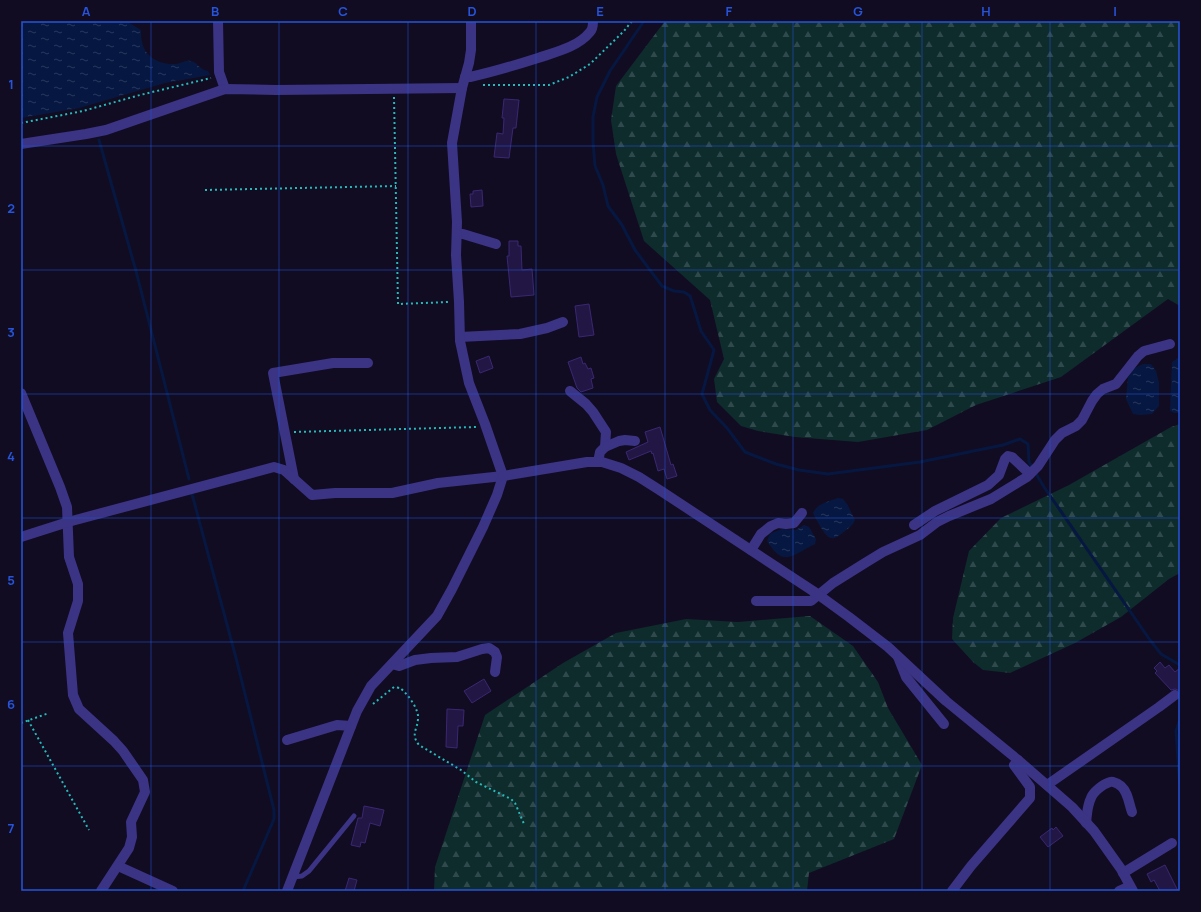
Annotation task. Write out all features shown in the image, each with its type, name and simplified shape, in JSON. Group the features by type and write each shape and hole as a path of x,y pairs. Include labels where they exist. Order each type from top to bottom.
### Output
{"street":[{"path":"218,21 219,72 224,89"},
{"path":"287,891 357,711 372,686 437,616 483,527 497,496 503,476 469,383 460,336 456,255 457,234 452,143 462,88 469,63 471,50 471,21"},
{"path":"465,77 501,70 560,51 577,43 590,33 592,21"},
{"path":"21,144 106,130 224,89 276,90 462,88"},
{"path":"457,234 463,234 496,244"},
{"path":"460,336 520,334 547,328 563,322"},
{"path":"756,601 811,601 844,575 877,556 920,535 937,522 948,516 991,499 1009,489 1030,474 1038,466 1062,433 1076,426 1082,420 1092,401 1098,394 1103,389 1116,384 1138,356 1144,351 1170,344"},
{"path":"294,479 273,373 333,364 368,363"},
{"path":"570,391 586,404 606,432 605,447"},
{"path":"21,393 60,487 66,507 69,557 78,584 78,601 68,633 72,695 79,709 123,751 143,780 145,792 131,822 132,837 129,848 101,891"},
{"path":"598,462 600,452 605,447 619,441 635,441"},
{"path":"914,525 935,511 988,485 999,475 1005,459 1008,456 1012,456 1030,474"},
{"path":"21,537 68,522 274,467 284,470 312,495 335,493 392,494 438,483 503,476 587,462 602,462 621,468 639,477 819,594 898,656 946,700 1072,807 1094,831 1123,873 1132,889 1119,891"},
{"path":"751,550 761,534 771,526 778,523 794,523 802,513"},
{"path":"392,664 399,666 415,660 457,657 489,648 495,652 495,672"},
{"path":"898,656 906,676 944,724"},
{"path":"1047,786 1175,695"},
{"path":"287,740 337,725 351,726"},
{"path":"952,891 970,866 1030,798 1030,787 1014,765 1018,760"},
{"path":"1086,823 1091,796 1101,787 1110,782 1115,782 1121,786 1125,792 1132,812"},
{"path":"1123,873 1172,843"},
{"path":"118,866 173,891"}],"lane":[{"path":"292,878 302,876 309,871 354,816"}],"path":[{"path":"482,85 549,85 569,77 590,64 624,31 632,21"},
{"path":"21,123 83,111 140,95 220,76"},
{"path":"394,88 398,304 459,302"},
{"path":"205,190 396,186"},
{"path":"285,432 486,427"},
{"path":"372,706 394,686 400,688 410,699 419,717 414,734 415,740 419,745 461,770 476,782 511,799 515,803 524,824"},
{"path":"21,723 49,713"},
{"path":"28,720 89,830"}],"green space":[{"path":"665,21 1180,21 1180,306 1168,299 1061,377 976,405 927,430 858,442 795,437 758,431 741,426 717,402 714,379 724,359 710,300 644,241 616,154 611,120 616,86"},
{"path":"1180,424 1180,573 1169,579 1121,617 1075,643 1010,673 983,670 973,662 952,639 953,618 969,551 1001,518 1069,485 1171,427"},
{"path":"810,616 853,646 878,682 888,708 922,765 894,839 809,873 807,891 434,891 435,867 485,715 563,663 616,633 686,619 738,622"}],"water":[{"path":"21,21 126,21 141,30 141,39 144,48 146,52 154,59 159,62 170,64 188,61 193,62 208,71 210,75 165,83 79,108 21,118"},
{"path":"1180,358 1180,413 1175,413 1170,411 1172,362"},
{"path":"1143,364 1151,364 1156,371 1159,383 1159,406 1152,414 1140,415 1133,414 1126,399 1128,378 1133,369"},
{"path":"838,498 843,499 847,504 855,520 851,526 840,535 835,538 831,538 823,531 813,513 820,505"},
{"path":"804,525 809,527 816,539 815,544 795,555 784,557 779,555 773,550 767,541 770,534 774,532 782,529 796,530"}],"building":[{"path":"504,99 519,100 516,128 513,128 509,158 494,157 497,133 503,134 504,118 502,118"},
{"path":"482,190 483,206 471,207 470,194 473,194 473,191"},
{"path":"509,241 518,241 518,246 521,246 522,270 532,269 534,295 511,297 507,256 509,256"},
{"path":"589,304 594,335 579,337 575,306"},
{"path":"489,356 493,368 480,373 476,361"},
{"path":"581,357 583,364 585,363 588,369 591,368 594,378 591,379 593,388 581,392 577,388 568,362"},
{"path":"660,427 671,465 673,464 677,476 667,479 664,469 658,471 653,453 652,454 651,451 629,460 626,452 648,442 645,432"},
{"path":"1160,662 1165,668 1169,665 1175,672 1180,668 1180,691 1175,689 1171,690 1155,673 1157,671 1154,668"},
{"path":"484,679 491,691 472,703 464,691"},
{"path":"447,709 464,710 463,726 458,726 457,748 446,747"},
{"path":"364,806 384,810 380,826 370,823 365,843 361,842 360,847 351,845 358,818 362,818"},
{"path":"1056,827 1063,836 1048,847 1040,837 1052,828 1053,830"},
{"path":"1165,865 1178,891 1160,891 1154,880 1151,882 1147,874"},
{"path":"349,878 357,880 354,891 345,891"}],"waterway":[{"path":"644,21 610,71 597,97 593,117 595,166 603,185 608,206 622,225 635,250 662,286 674,291 684,292 690,296 701,331 714,350 702,394 710,410 727,428 745,452 776,464 799,470 828,474 920,462 1003,445 1020,439 1028,444 1029,462 1044,487 1150,640 1161,654 1180,665"},
{"path":"99,140 136,271 189,479"},
{"path":"192,494 236,658 274,810 274,819 243,891"},
{"path":"1180,719 1176,731 1180,788"}]}
